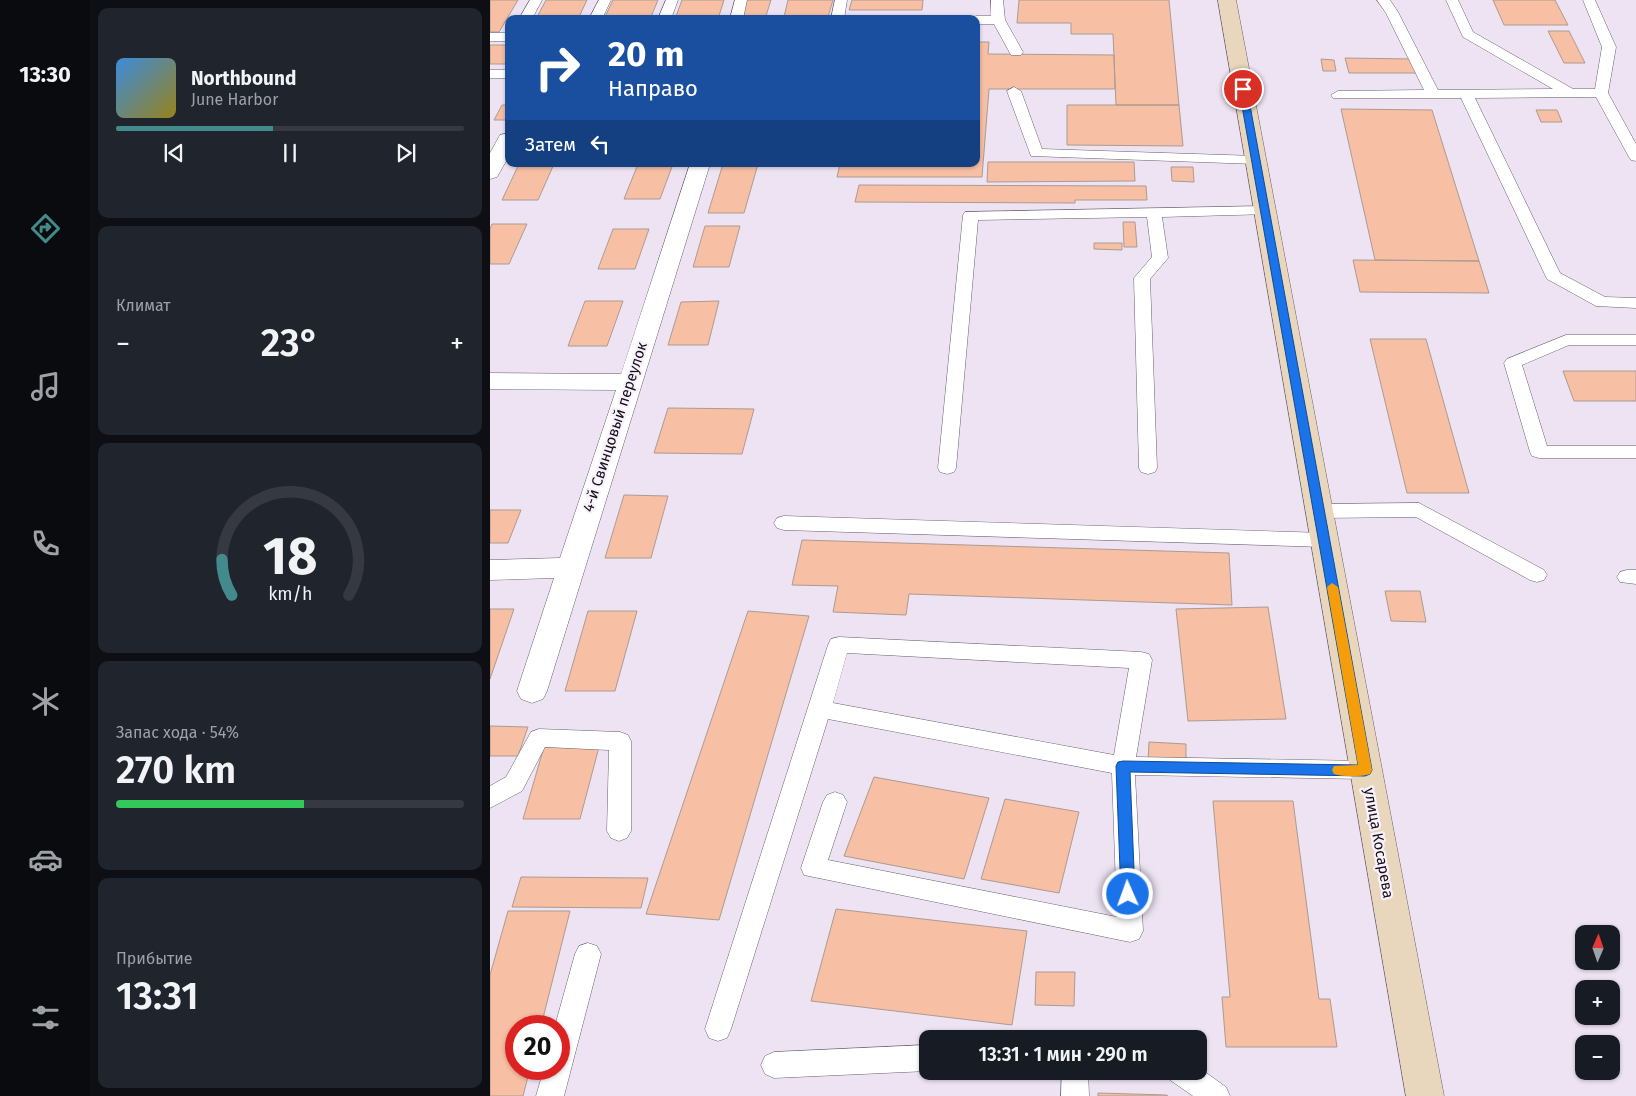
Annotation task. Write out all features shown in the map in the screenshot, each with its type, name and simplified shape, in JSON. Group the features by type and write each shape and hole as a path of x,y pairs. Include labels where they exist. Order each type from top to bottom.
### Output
{"street":[{"name":"улица Косарева","path":"1227,0 1425,1096"},
{"path":"490,173 502,139"},
{"name":"4-й Свинцовый переулок","path":"532,691 699,167"},
{"path":"490,382 630,382"},
{"path":"490,570 570,568"}],"lane":[{"path":"527,15 536,0"},
{"path":"597,15 605,0"},
{"path":"666,15 672,0"},
{"path":"737,15 741,0"},
{"path":"838,15 841,0"},
{"path":"997,0 998,20 1016,52"},
{"path":"1383,0 1392,12 1433,94"},
{"path":"1452,0 1468,34 1568,93"},
{"path":"1588,0 1609,47 1601,92 1636,157"},
{"path":"980,20 998,20"},
{"path":"490,37 505,37"},
{"path":"490,74 505,74"},
{"path":"1014,91 1036,153 1256,160"},
{"path":"1338,95 1601,92"},
{"path":"1466,93 1553,276 1602,302 1636,303"},
{"path":"947,468 972,215 1265,211"},
{"path":"1148,468 1142,278 1160,258 1154,213"},
{"path":"1636,340 1566,340 1514,363 1539,452 1636,452"},
{"path":"1319,511 1419,510 1538,575"},
{"path":"784,523 1324,540"},
{"path":"718,1029 839,645 1141,660 1123,766 1130,931 813,868 835,802"},
{"path":"820,709 1123,766 1365,770"},
{"path":"490,798 514,784 539,738 620,741 619,831"},
{"path":"570,1021 588,954"},
{"path":"774,1065 919,1058"},
{"path":"550,1096 554,1080"},
{"path":"1075,1080 1075,1096"},
{"path":"1193,1080 1216,1096"}],"building":[{"path":"490,0 518,0 509,15 505,15 505,22 499,32 490,32"},
{"path":"546,0 587,0 580,15 538,15"},
{"path":"613,0 658,0 652,15 606,15"},
{"path":"682,0 724,0 719,15 676,15"},
{"path":"747,0 771,0 766,15 742,15"},
{"path":"788,0 833,0 829,15 784,15"},
{"path":"852,0 923,0 922,10 849,10"},
{"path":"1019,0 1169,0 1179,105 1116,105 1113,34 1071,34 1071,23 1017,23"},
{"path":"1493,0 1555,0 1568,25 1504,25"},
{"path":"1548,31 1569,31 1585,63 1564,63"},
{"path":"980,42 989,42 988,54 1114,55 1115,89 989,89 982,177 837,177 839,167 980,167"},
{"path":"490,45 505,45 505,64 490,64"},
{"path":"1345,58 1414,59 1418,73 1349,73"},
{"path":"1321,59 1334,60 1336,71 1323,71"},
{"path":"502,105 505,105 505,120 494,120"},
{"path":"1067,105 1179,105 1183,146 1067,145"},
{"path":"1341,109 1432,110 1479,261 1375,260"},
{"path":"1536,110 1557,110 1562,122 1541,122"},
{"path":"988,162 1134,162 1135,181 987,182"},
{"path":"518,167 553,167 538,200 502,200"},
{"path":"637,167 672,167 660,199 624,199"},
{"path":"722,167 757,167 744,213 708,213"},
{"path":"1171,167 1193,167 1194,182 1172,181"},
{"path":"859,185 1146,186 1147,200 1075,200 1075,203 855,202"},
{"path":"1123,222 1135,222 1137,247 1124,247"},
{"path":"492,224 527,224 509,264 490,264 490,229"},
{"path":"705,226 740,226 729,267 693,267"},
{"path":"613,229 649,229 635,269 598,269"},
{"path":"1094,243 1122,243 1122,250 1094,249"},
{"path":"1353,260 1479,261 1489,293 1360,292"},
{"path":"585,301 623,301 607,346 568,346"},
{"path":"719,301 708,345 668,345 681,302"},
{"path":"1370,339 1426,339 1469,493 1407,493"},
{"path":"1563,371 1636,371 1636,401 1574,401"},
{"path":"668,408 754,409 742,454 654,453"},
{"path":"624,495 668,496 651,558 605,558"},
{"path":"490,510 521,510 508,543 490,543"},
{"path":"802,540 1229,553 1232,605 909,594 906,615 833,612 838,586 792,585"},
{"path":"1385,591 1420,591 1426,622 1391,621"},
{"path":"1268,607 1286,719 1188,721 1176,609"},
{"path":"490,609 514,609 490,679"},
{"path":"588,611 637,611 615,691 565,691"},
{"path":"748,611 809,616 719,920 646,914"},
{"path":"490,726 528,727 518,756 490,756"},
{"path":"1149,742 1186,744 1186,762 1148,761"},
{"path":"544,747 599,747 580,819 523,819"},
{"path":"874,777 989,798 964,879 844,856"},
{"path":"1005,799 1079,812 1059,893 981,879"},
{"path":"1213,801 1293,801 1319,999 1330,999 1337,1047 1226,1047 1222,997 1230,997"},
{"path":"521,877 648,878 641,908 512,907"},
{"path":"836,909 1027,931 1012,1025 811,1001"},
{"path":"508,911 570,911 544,1015 505,1015 505,1080 527,1080 523,1096 490,1096 490,975"},
{"path":"1036,972 1075,972 1074,1006 1035,1005"},
{"path":"1098,1093 1166,1095 1168,1096 1098,1096"}],"slow traffic":[{"path":"1332,587 1365,770 1339,770"}],"route":[{"path":"1128,894 1123,766 1365,770 1243,89"}]}
